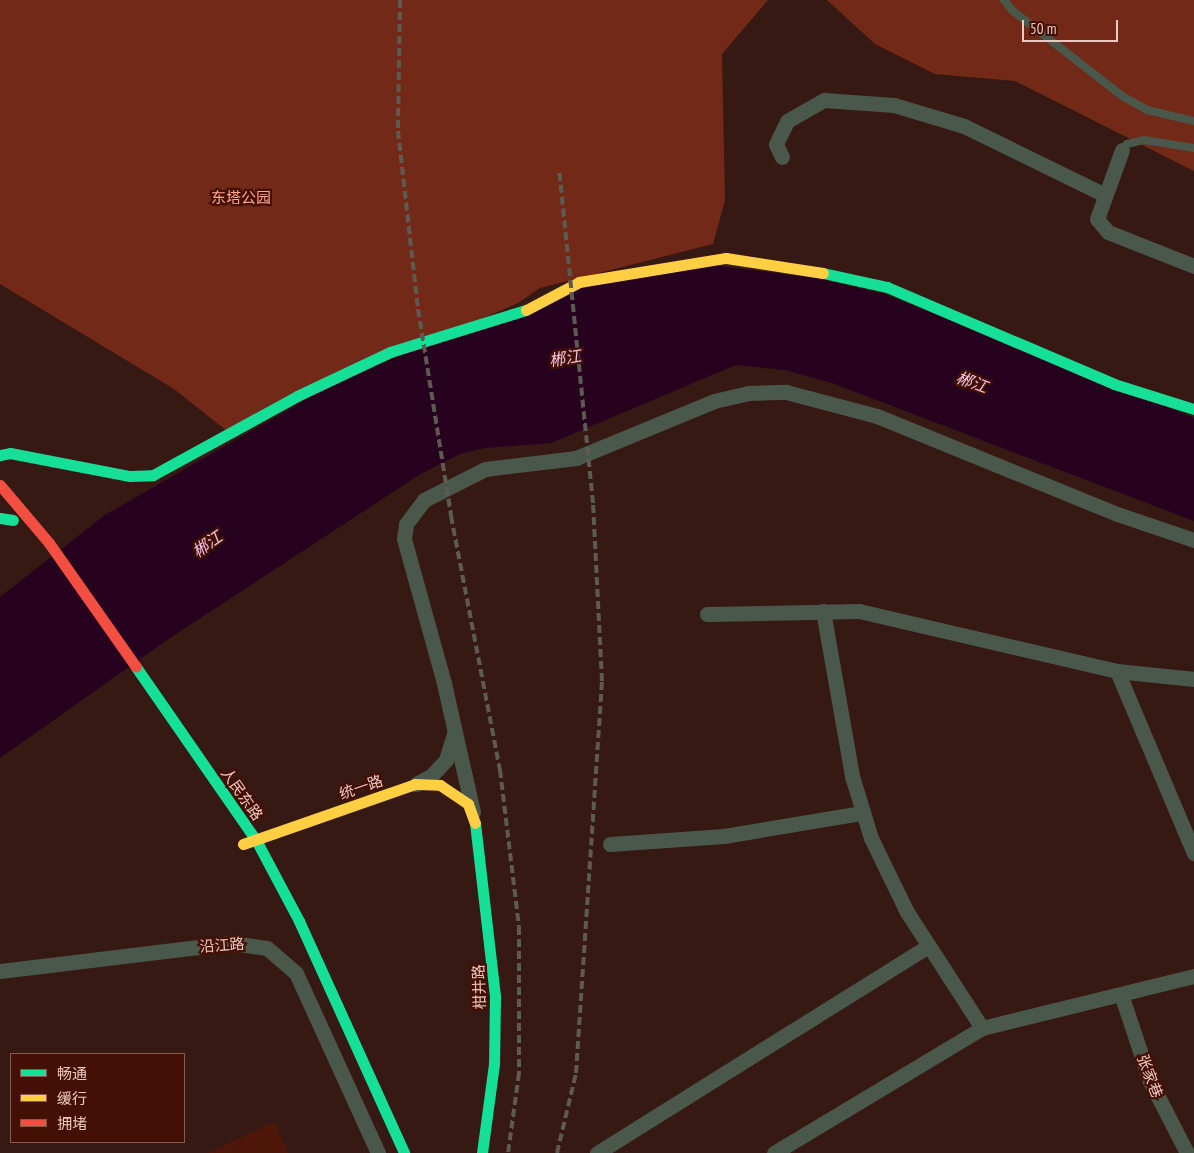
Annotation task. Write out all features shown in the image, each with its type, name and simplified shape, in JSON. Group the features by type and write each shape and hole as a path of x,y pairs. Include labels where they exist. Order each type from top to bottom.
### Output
{"street":[{"path":"782,157 776,144 787,121 824,100 894,105 964,126 1105,195"},
{"path":"1122,150 1097,219 1108,232 1194,266"},
{"path":"0,455 10,453 130,476 153,476 297,396 390,352 519,314 579,282 726,258 833,274 887,287 1114,384 1194,409"},
{"path":"475,820 453,719 407,558 406,524 414,510 436,492 485,469 576,458 684,412 739,395 786,392 846,405 1118,514 1194,540"},
{"name":"人民东路","path":"0,484 6,497 48,543 256,840 298,921 404,1153"},
{"path":"0,506 32,543"},
{"path":"0,518 14,520"},
{"path":"708,614 823,611 891,615 1116,671 1194,679"},
{"path":"823,611 852,776 862,812 894,888 928,946 982,1028"},
{"path":"1116,671 1194,853"},
{"path":"414,784 432,775 446,760 454,736 453,719"},
{"name":"统一路","path":"243,844 414,784 448,788 462,798 475,820"},
{"path":"610,844 724,836 862,812"},
{"name":"柑井路","path":"475,820 495,996 493,1072 482,1153"},
{"name":"人民东路","path":"232,828 243,844 274,903"},
{"name":"沿江路","path":"0,971 231,942 267,948 296,973 378,1153"},
{"path":"597,1153 928,946"},
{"path":"303,963 390,1153"},
{"path":"774,1153 982,1028 1194,976"},
{"name":"张家巷","path":"1121,994 1150,1081 1188,1153"}],"lane":[{"path":"1004,0 1012,11 1122,96 1147,110 1194,121"},
{"path":"1122,150 1127,144 1144,140 1194,148"}],"shaded area":[{"path":"275,1122 288,1153 207,1153"}],"green space":[{"name":"东塔公园","path":"0,0 768,0 722,54 725,200 713,244 540,288 518,303 227,431 174,389 0,284"},
{"path":"827,0 1194,0 1194,171 1015,81 935,74 875,44"}],"water":[{"name":"郴江","path":"712,265 816,278 884,294 1194,418 1194,521 832,383 785,370 736,365 551,443 485,448 460,454 419,475 170,638 0,758 0,597 105,515 347,376 589,285"}],"railway":[{"path":"400,0 398,131 418,309 451,516 500,770 519,927 519,1073 508,1153"},
{"path":"557,1153 576,1073 602,681 593,503 559,171"}],"traffic: fast":[{"path":"823,273 887,287 1114,384 1194,409"},
{"path":"0,455 10,453 130,476 153,475 297,396 390,352 526,310"},
{"path":"0,518 13,520"},
{"path":"136,667 256,840 299,921 404,1153"},
{"path":"475,823 495,996 494,1064 482,1153"}],"traffic: slow":[{"path":"526,310 579,282 726,258 823,273"},
{"path":"243,844 415,784 440,785 468,804 475,823"}],"traffic: jam":[{"path":"0,485 49,543 136,667"}]}
